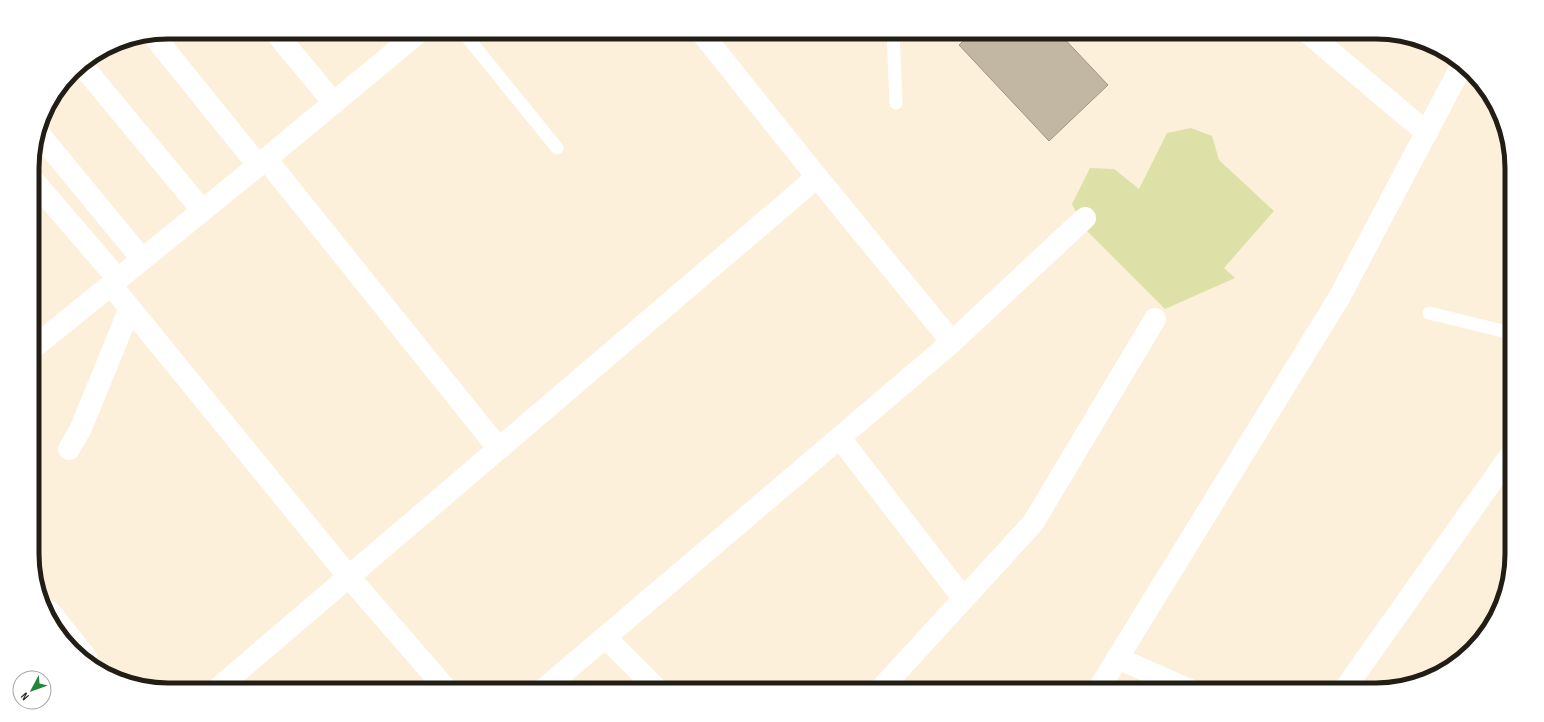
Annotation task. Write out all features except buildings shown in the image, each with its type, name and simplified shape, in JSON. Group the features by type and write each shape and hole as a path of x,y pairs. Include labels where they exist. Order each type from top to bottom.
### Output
{"street":[{"path":"157,39 262,162 499,449"},
{"path":"281,39 334,103"},
{"path":"39,343 411,39"},
{"path":"707,39 952,342"},
{"path":"1315,39 1426,132"},
{"path":"85,69 202,210"},
{"path":"1102,683 1340,296 1459,70"},
{"path":"42,138 142,260"},
{"path":"224,683 817,177"},
{"path":"39,193 114,282 130,308 349,577 441,683"},
{"path":"551,683 952,342 1084,218"},
{"path":"69,449 81,428 130,308"},
{"path":"886,683 962,598 1032,523 1155,319"},
{"path":"840,438 962,598"},
{"path":"1349,683 1505,463"},
{"path":"59,624 72,640"},
{"path":"605,637 651,683"},
{"path":"1117,658 1174,683"}],"lane":[{"path":"469,39 557,148"},
{"path":"893,39 896,103"},
{"path":"1429,313 1505,332"}],"green space":[{"path":"1191,128 1212,136 1219,160 1274,211 1224,268 1235,278 1165,309 1084,228 1072,204 1090,168 1114,169 1139,189 1167,133"}]}
